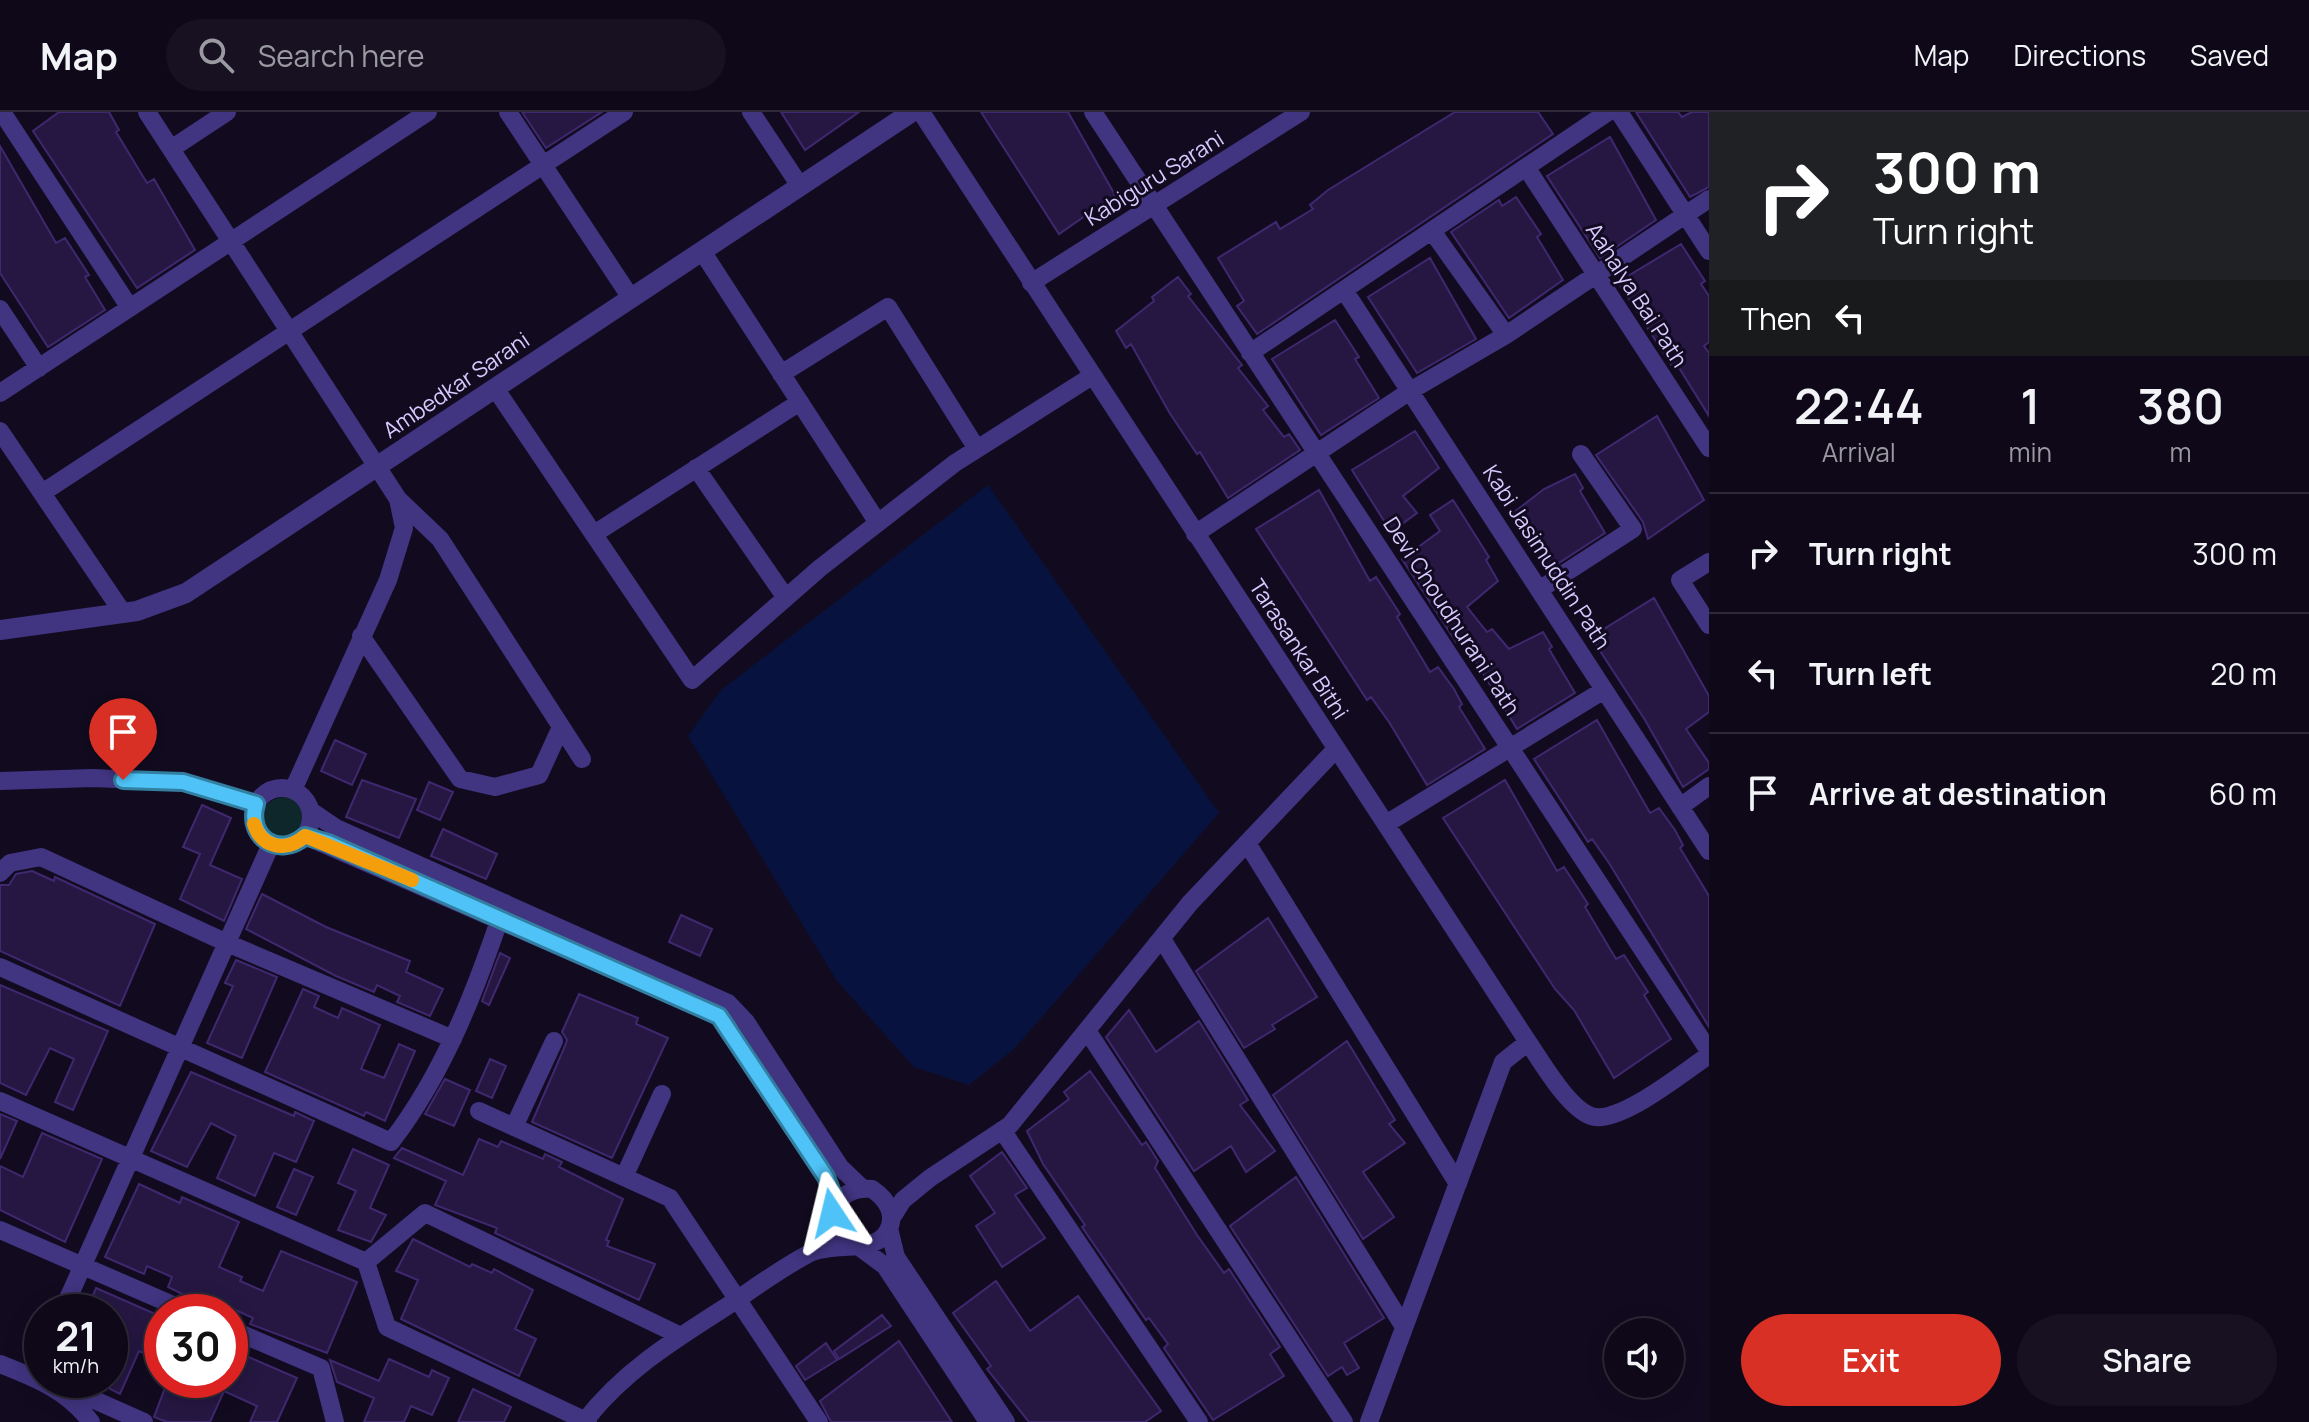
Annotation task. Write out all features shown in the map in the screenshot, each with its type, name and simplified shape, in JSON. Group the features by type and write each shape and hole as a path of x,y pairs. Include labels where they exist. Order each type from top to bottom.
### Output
{"street":[{"path":"147,112 379,465 398,499 440,539 582,759"},
{"path":"171,149 227,112"},
{"path":"0,393 428,112"},
{"path":"508,112 631,298"},
{"path":"42,493 624,112"},
{"path":"751,112 800,186"},
{"name":"Ambedkar Sarani","path":"0,630 123,613 186,593 912,112"},
{"name":"Tarasankar Bithi","path":"921,112 1528,1042 1572,1101 1591,1117 1616,1116 1709,1053"},
{"name":"Devi Choudhurani Path","path":"1093,112 1709,1053"},
{"name":"Kabiguru Sarani","path":"1031,283 1301,112"},
{"path":"1250,353 1608,112"},
{"path":"1619,112 1709,251"},
{"path":"6,116 130,308"},
{"name":"Aahalya Bai Path","path":"1526,167 1709,448"},
{"path":"1195,534 1410,391 1506,335 1709,199"},
{"path":"1432,231 1506,335"},
{"path":"702,251 878,523"},
{"name":"Kabi Jasimuddin Path","path":"1344,290 1709,851"},
{"path":"781,374 888,307 977,449"},
{"path":"0,309 39,368"},
{"path":"495,388 692,680 878,523 977,449 1092,376"},
{"path":"594,534 800,402"},
{"path":"0,431 123,613"},
{"path":"1539,590 1633,529 1581,454"},
{"path":"696,468 786,598"},
{"path":"293,790 388,580 404,528 398,499"},
{"path":"1709,562 1680,580 1709,625"},
{"path":"361,636 460,779 495,787 539,775 561,727"},
{"path":"1386,824 1604,690"},
{"path":"0,1101 366,1262 387,1327 585,1422 643,1361 795,1262 829,1246 877,1242 903,1200 1002,1130 1088,1032 1162,939 1336,749"},
{"path":"0,781 93,778 183,782 256,804"},
{"path":"1680,807 1709,786"},
{"path":"311,811 305,836 288,846 271,844 256,830 253,814 256,804 273,789 293,790 307,801 311,811 336,828 719,1016 826,1177 842,1239 885,1266 988,1422"},
{"path":"305,836 503,910 728,1003 746,1022 840,1167 887,1201 896,1257 1006,1422"},
{"path":"1247,843 1458,1184"},
{"path":"70,1294 271,844"},
{"path":"0,873 10,863 41,857 227,943 453,1039"},
{"path":"0,967 179,1050 391,1142 420,1105 453,1039 503,910"},
{"path":"1162,939 1404,1327"},
{"path":"1088,1032 1344,1422"},
{"path":"514,1127 554,1041"},
{"path":"1369,1422 1503,1062 1528,1042"},
{"path":"624,1177 662,1094"},
{"path":"479,1111 670,1198 819,1422"},
{"path":"1002,1130 1199,1422"},
{"path":"795,1262 824,1235 834,1212 852,1189 891,1190 930,1178"},
{"path":"366,1262 425,1213 681,1336"},
{"path":"0,1230 146,1294"},
{"path":"248,1337 321,1368 335,1422"},
{"path":"0,1364 24,1373"},
{"path":"71,1398 91,1422"},
{"path":"75,1400 90,1398 144,1422"}],"green space":[{"path":"284,797 300,803 306,819 300,835 284,841 268,835 262,819 268,803"}],"shaded area":[{"path":"988,485 1219,813 1015,1048 969,1085 914,1067 837,981 688,736 721,690"}],"building":[{"path":"59,112 109,112 119,130 116,132 147,183 154,179 195,250 137,288 33,131"},
{"path":"522,112 602,112 546,148"},
{"path":"781,112 859,112 805,150"},
{"path":"981,112 1068,112 1115,195 1059,234"},
{"path":"1455,112 1538,112 1553,134 1257,334 1237,306 1244,301 1218,258 1276,222 1280,229 1313,209 1310,205 1328,190"},
{"path":"1636,112 1678,112 1682,117 1692,112 1709,112 1709,187 1690,197"},
{"path":"1610,137 1656,220 1600,258 1547,176"},
{"path":"0,146 56,243 65,238 89,275 85,277 105,310 48,347 0,273"},
{"path":"1516,197 1541,234 1537,237 1563,280 1509,318 1451,232 1499,200 1502,206"},
{"path":"1681,244 1705,281 1701,284 1709,296 1709,342 1704,346 1709,353 1709,416 1676,363 1672,366 1618,282"},
{"path":"1430,258 1476,339 1417,373 1368,297"},
{"path":"1178,277 1191,294 1188,296 1242,365 1238,368 1268,406 1263,410 1284,437 1289,434 1300,450 1228,498 1200,452 1197,454 1169,412 1131,344 1126,348 1116,331"},
{"path":"1335,320 1359,357 1355,359 1379,398 1321,435 1272,359"},
{"path":"1657,416 1704,500 1648,539 1643,522 1596,455"},
{"path":"1415,431 1439,468 1403,496 1417,513 1391,532 1352,470"},
{"path":"1575,474 1583,488 1580,491 1605,533 1548,570 1513,513 1544,489"},
{"path":"1319,490 1370,581 1376,577 1400,614 1397,617 1430,672 1438,667 1454,689 1462,704 1459,707 1485,749 1427,785 1389,722 1371,697 1367,700 1256,529"},
{"path":"1453,500 1489,557 1486,560 1498,581 1467,607 1487,632 1492,629 1509,649 1543,632 1552,647 1549,649 1575,693 1517,729 1478,665 1460,640 1456,642 1402,559 1440,531 1430,515"},
{"path":"1654,598 1709,696 1709,712 1686,729 1709,763 1709,769 1683,787 1645,720 1591,637"},
{"path":"1597,720 1650,813 1659,808 1675,830 1683,845 1680,848 1709,896 1709,1027 1609,863 1592,839 1588,842 1534,759"},
{"path":"335,740 366,754 352,785 321,771"},
{"path":"362,780 416,799 399,838 346,817"},
{"path":"1505,780 1557,871 1564,867 1588,904 1585,907 1616,959 1624,955 1648,992 1644,995 1671,1039 1614,1078 1574,1010 1555,989 1443,818"},
{"path":"429,782 453,792 440,820 417,810"},
{"path":"202,805 231,818 210,865 242,879 224,921 180,899 200,854 183,847"},
{"path":"443,829 497,854 486,879 431,856"},
{"path":"32,871 54,881 55,877 155,924 120,1006 0,951 0,885 9,885 16,874"},
{"path":"262,894 326,927 410,961 406,972 443,989 430,1016 397,1002 400,996 377,985 374,992 336,976 246,929"},
{"path":"681,915 712,929 700,956 669,942"},
{"path":"1268,918 1317,997 1272,1025 1275,1029 1244,1048 1196,971"},
{"path":"500,953 510,958 489,1005 482,1001"},
{"path":"236,960 277,977 242,1058 207,1043 233,986 225,983"},
{"path":"0,985 108,1031 73,1110 55,1102 74,1059 50,1048 26,1095 0,1083"},
{"path":"303,989 319,996 314,1007 338,1018 342,1008 380,1025 361,1069 384,1078 399,1044 415,1051 385,1121 366,1112 364,1116 265,1072"},
{"path":"579,994 638,1018 636,1024 668,1038 612,1158 532,1122 565,1046 567,1040 562,1032"},
{"path":"1129,1010 1156,1052 1199,1021 1248,1100 1240,1105 1275,1151 1246,1172 1231,1146 1194,1171 1106,1037"},
{"path":"1347,1041 1395,1120 1389,1124 1405,1143 1363,1172 1394,1217 1363,1239 1273,1095"},
{"path":"490,1059 506,1066 492,1098 476,1091"},
{"path":"1090,1071 1142,1145 1146,1142 1158,1161 1155,1168 1197,1235 1224,1273 1229,1269 1280,1347 1270,1354 1284,1376 1213,1420 1164,1348 1168,1344 1149,1318 1146,1320 1082,1227 1085,1225 1043,1164 1027,1131 1069,1099 1064,1092"},
{"path":"191,1072 294,1116 295,1112 314,1121 296,1162 274,1153 255,1196 217,1178 236,1136 211,1123 187,1167 151,1151"},
{"path":"445,1079 470,1090 454,1126 425,1114"},
{"path":"0,1114 17,1121 0,1159"},
{"path":"42,1133 102,1159 65,1242 0,1210 0,1166 23,1177"},
{"path":"479,1139 498,1147 501,1141 543,1159 545,1154 562,1162 559,1167 623,1199 606,1240 609,1241 607,1246 655,1264 639,1300 495,1233 497,1228 435,1205 446,1181 394,1158 402,1148 463,1175"},
{"path":"353,1149 389,1165 370,1208 386,1215 371,1242 338,1230 356,1191 338,1183"},
{"path":"1002,1152 1027,1188 1015,1195 1045,1238 1002,1267 976,1226 995,1213 970,1176"},
{"path":"294,1169 313,1177 296,1215 277,1207"},
{"path":"1296,1177 1384,1318 1344,1343 1359,1368 1347,1375 1342,1367 1328,1376 1230,1226"},
{"path":"139,1184 180,1203 182,1197 239,1222 219,1267 242,1277 240,1281 263,1291 281,1251 357,1282 327,1353 250,1324 253,1318 248,1316 248,1294 182,1294 168,1287 172,1277 147,1266 144,1274 105,1257"},
{"path":"413,1239 470,1267 472,1264 492,1273 494,1269 533,1290 515,1329 536,1339 519,1376 401,1319 418,1280 396,1271"},
{"path":"996,1281 1030,1331 1078,1296 1161,1411 1145,1422 1029,1422 987,1369 991,1366 953,1313"},
{"path":"96,1288 110,1294 94,1294"},
{"path":"128,1302 144,1309 144,1353 139,1351 128,1376"},
{"path":"882,1315 891,1326 839,1359 834,1351"},
{"path":"899,1341 952,1422 831,1422 820,1401"},
{"path":"826,1343 837,1360 805,1380 796,1366"},
{"path":"248,1357 297,1378 277,1422 250,1422 257,1406 239,1398 248,1398"},
{"path":"389,1359 429,1377 432,1370 449,1378 432,1415 411,1406 404,1422 364,1422 374,1398 337,1382 330,1360 379,1381"},
{"path":"473,1389 511,1407 504,1422 458,1422"},
{"path":"161,1398 221,1398 210,1422 167,1422 154,1417"}],"slow traffic":[{"path":"254,824 262,839 279,847 298,842 305,836 412,880"}],"route":[{"path":"123,780 183,782 256,804 253,821 256,830 262,839 271,844 288,846 305,836 328,843 719,1016 732,1031 826,1177 836,1203 832,1213"}]}
